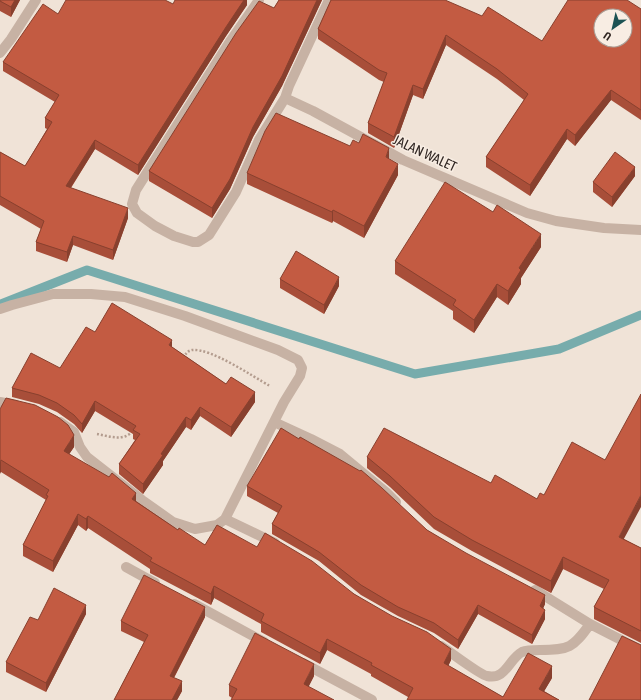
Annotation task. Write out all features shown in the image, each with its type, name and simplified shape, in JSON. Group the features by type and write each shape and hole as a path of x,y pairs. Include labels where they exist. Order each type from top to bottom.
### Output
{"street":[{"path":"0,53 12,39 36,0"},
{"path":"259,0 227,46 136,190 132,204 137,213 155,226 174,236 193,242 198,242 209,235 236,192 259,140 285,98 328,0"},
{"name":"JALAN WALET","path":"285,98 313,111 403,160 527,213 556,221 604,228 641,230"},
{"path":"0,309 53,294 91,294 125,297 185,316 292,356 298,360 302,368 300,376 274,422 225,519 217,525 195,529 173,522 87,457 80,447 74,432 52,417"},
{"path":"0,402 23,406"},
{"path":"274,422 340,454 386,492 405,511"},
{"path":"225,519 283,547"},
{"path":"126,567 161,586"},
{"path":"525,585 590,624 641,650"},
{"path":"182,598 273,647"},
{"path":"436,642 486,676 499,676 505,671 514,657 524,651 566,648 578,641 590,624"},
{"path":"294,658 372,700"}],"path":[{"path":"179,364 187,352 192,350 201,351 216,356 288,396"},
{"path":"74,432 89,432 118,438 130,435 138,427"}],"building":[{"path":"0,0 15,0 11,7"},
{"path":"66,0 165,0 173,4 175,0 244,0 138,165 95,140 66,186 128,208 113,250 73,236 67,252 36,242 44,221 0,196 0,152 25,166 52,122 45,118 59,95 3,62 43,4 58,14"},
{"path":"279,0 317,0 282,76 253,127 230,179 212,208 149,171 236,33 259,1 274,8"},
{"path":"331,0 445,0 482,16 488,7 542,41 568,0 627,0 641,9 641,110 611,90 575,135 567,129 530,185 486,157 528,94 497,69 446,35 423,89 413,85 394,137 368,123 387,73 379,70 318,29"},
{"path":"276,113 350,146 353,140 359,143 363,134 389,148 386,157 398,164 364,226 333,210 332,212 247,173 265,131"},
{"path":"615,152 635,167 612,197 593,182"},
{"path":"445,182 493,212 497,205 541,234 519,268 521,270 508,291 497,284 474,320 453,305 456,300 395,261"},
{"path":"296,251 339,277 324,305 280,279"},
{"path":"112,303 172,340 169,345 226,384 231,377 255,392 231,427 200,407 191,420 186,417 143,484 119,464 140,434 133,430 136,426 95,401 82,424 74,415 57,403 39,395 12,388 31,353 60,368 86,327 95,332"},
{"path":"641,394 641,495 619,537 641,548 641,631 594,607 609,580 563,557 551,581 472,540 434,517 367,457 384,428 491,483 495,475 537,499 540,493 544,495 572,442 605,460"},
{"path":"6,398 35,405 58,417 68,425 74,435 64,451 109,477 112,473 136,493 132,499 178,530 179,528 205,545 217,525 257,547 265,533 312,561 354,594 392,616 427,632 451,649 444,663 503,697 528,653 552,666 539,689 559,700 407,700 413,688 371,665 372,663 327,639 320,653 261,621 264,614 214,586 211,594 150,561 152,558 88,516 86,519 78,514 53,561 23,545 48,496 46,495 49,490 1,460 0,462 0,409"},
{"path":"281,428 299,439 300,437 360,471 361,470 427,530 466,553 545,595 540,606 545,610 532,635 478,605 458,640 434,623 398,607 361,585 319,552 272,524 282,506 247,486"},
{"path":"144,575 205,607 170,676 182,681 172,700 114,700 148,635 121,621"},
{"path":"54,588 86,605 46,683 6,662 30,617 38,620"},
{"path":"255,633 314,664 304,684 334,700 231,700 237,689 229,685"},
{"path":"622,636 641,645 641,700 589,700"}],"waterway":[{"path":"1,304 87,270 415,374 559,349 641,315"}]}
